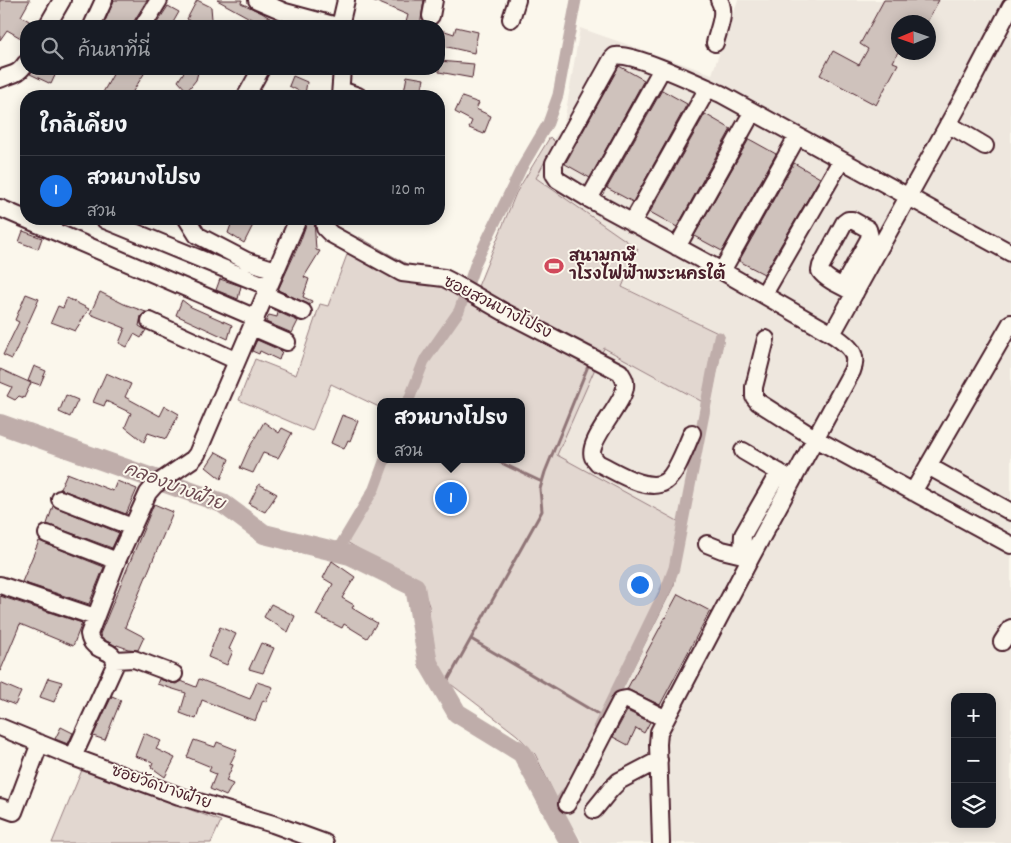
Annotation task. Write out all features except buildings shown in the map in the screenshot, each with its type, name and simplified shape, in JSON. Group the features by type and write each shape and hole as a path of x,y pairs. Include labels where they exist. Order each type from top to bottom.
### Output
{"street":[{"path":"50,20 62,0"},
{"path":"95,20 104,0"},
{"path":"147,20 159,0"},
{"path":"257,0 283,19"},
{"path":"341,20 346,0"},
{"path":"431,16 434,0"},
{"path":"511,19 517,0"},
{"path":"715,43 723,12 719,0"},
{"path":"832,334 849,289 908,196 1011,6"},
{"path":"661,843 658,760 659,732 747,556 793,481 855,365 854,355 850,347 832,334 764,294 632,223 558,180 554,174 554,163 612,59 619,55 629,57 688,79 721,94 1011,253"},
{"path":"0,79 15,75 20,71"},
{"path":"249,90 258,75"},
{"path":"340,90 342,75"},
{"path":"589,199 658,76"},
{"path":"632,223 704,95"},
{"path":"677,247 748,120"},
{"path":"948,124 985,146"},
{"path":"722,271 793,144"},
{"path":"764,294 838,166"},
{"path":"0,208 20,217"},
{"path":"38,225 254,322 287,342"},
{"path":"116,225 267,291 303,312"},
{"path":"191,225 197,235 247,262 276,270"},
{"path":"73,757 111,674 115,660 112,655 90,642 89,634 117,561 142,503 155,485 194,459 295,225"},
{"name":"ซอยสวนบางโปรง","path":"325,225 331,234 402,273 444,278 620,372 625,379 626,386 594,444 593,458 598,463 642,484 652,486 660,484 667,481 673,472 692,433"},
{"path":"150,321 238,361"},
{"path":"913,492 1011,323"},
{"path":"766,339 754,387 754,396 758,402 816,439 1011,545"},
{"path":"743,451 793,481"},
{"path":"928,466 1011,512"},
{"path":"747,556 743,535 779,472"},
{"path":"60,499 132,527"},
{"path":"47,534 117,561"},
{"path":"707,544 747,556"},
{"path":"0,585 95,617"},
{"path":"115,660 134,659 174,674"},
{"path":"567,804 621,700 626,699 666,719"},
{"name":"ซอยวัดบางฝ้าย","path":"0,727 73,757 179,796 273,824 312,841"},
{"path":"0,807 14,812 40,744"},
{"path":"594,810 610,789 658,760"}],"shaded area":[{"path":"738,0 1011,0 1011,843 583,843 562,810 674,585 685,526 556,456 604,348 710,406 724,336 622,286 530,174 564,123 580,28 712,74"},
{"path":"550,137 555,142 536,178 638,249 622,287 724,336 710,406 604,348 557,455 685,525 674,585 562,810 535,754 517,735 439,675 430,648 429,606 422,586 345,541 386,463 525,463 525,398 377,398 377,406 331,384 312,431 239,400 255,359 296,375 320,304 328,306 348,252 359,237 472,301 516,193"},
{"path":"82,770 221,821 211,843 52,843"}],"waterway":[{"path":"410,398 424,361 459,311 476,262 521,169 548,123 558,95 576,0"},
{"path":"599,726 674,568 719,337"},
{"path":"443,689 542,511 540,489 545,472 588,366"},
{"name":"คลองบางฝ้าย","path":"0,424 222,503 264,534 350,555 415,587 428,663 457,713 522,753 570,843"},
{"path":"337,551 374,489 384,463"},
{"path":"502,463 542,482"},
{"path":"471,639 603,717"},
{"path":"553,812 567,792"}],"place":[{"name":"สนามกฬี าโรงไฟฟ้าพระนครใต้","path":"554,266"},
{"name":"สวนบางโปรง","path":"451,498"}]}
